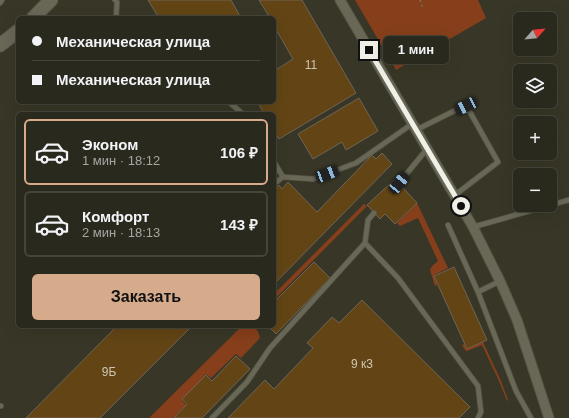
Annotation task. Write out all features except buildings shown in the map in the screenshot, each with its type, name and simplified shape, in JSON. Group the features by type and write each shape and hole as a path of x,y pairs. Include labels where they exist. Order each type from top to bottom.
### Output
{"main road":[{"path":"35,16 51,0"},
{"path":"0,45 16,33"}],"street":[{"path":"340,0 473,227 500,281 517,320 549,418"}],"lane":[{"path":"116,16 117,1"},
{"path":"231,104 241,112"},
{"path":"276,183 284,177 312,179 356,163 414,127 466,106 498,162 455,195"},
{"path":"399,183 427,149"},
{"path":"276,165 284,177"},
{"path":"473,227 569,200"},
{"path":"212,418 247,382 270,348 365,244 368,220 374,213"},
{"path":"448,225 478,292 516,391 531,418"},
{"path":"365,244 398,278 478,386 481,412 478,418"},
{"path":"478,292 500,281"}],"path":[{"path":"420,0 423,8"}],"shaded area":[{"path":"355,0 478,0 486,18 396,70"},
{"path":"417,203 448,268 434,275 437,285 435,286 430,270 438,261 418,218 400,226 397,223"},
{"path":"364,204 367,206 276,298 276,292"},
{"path":"240,328 254,328 258,331 260,338 241,358 236,354 211,378 206,374 182,400 186,405 173,418 149,418"},
{"path":"483,342 501,381 508,400 507,401 482,345 467,351 462,345 464,344 467,349"}],"route":[{"path":"369,50 461,206"}]}
